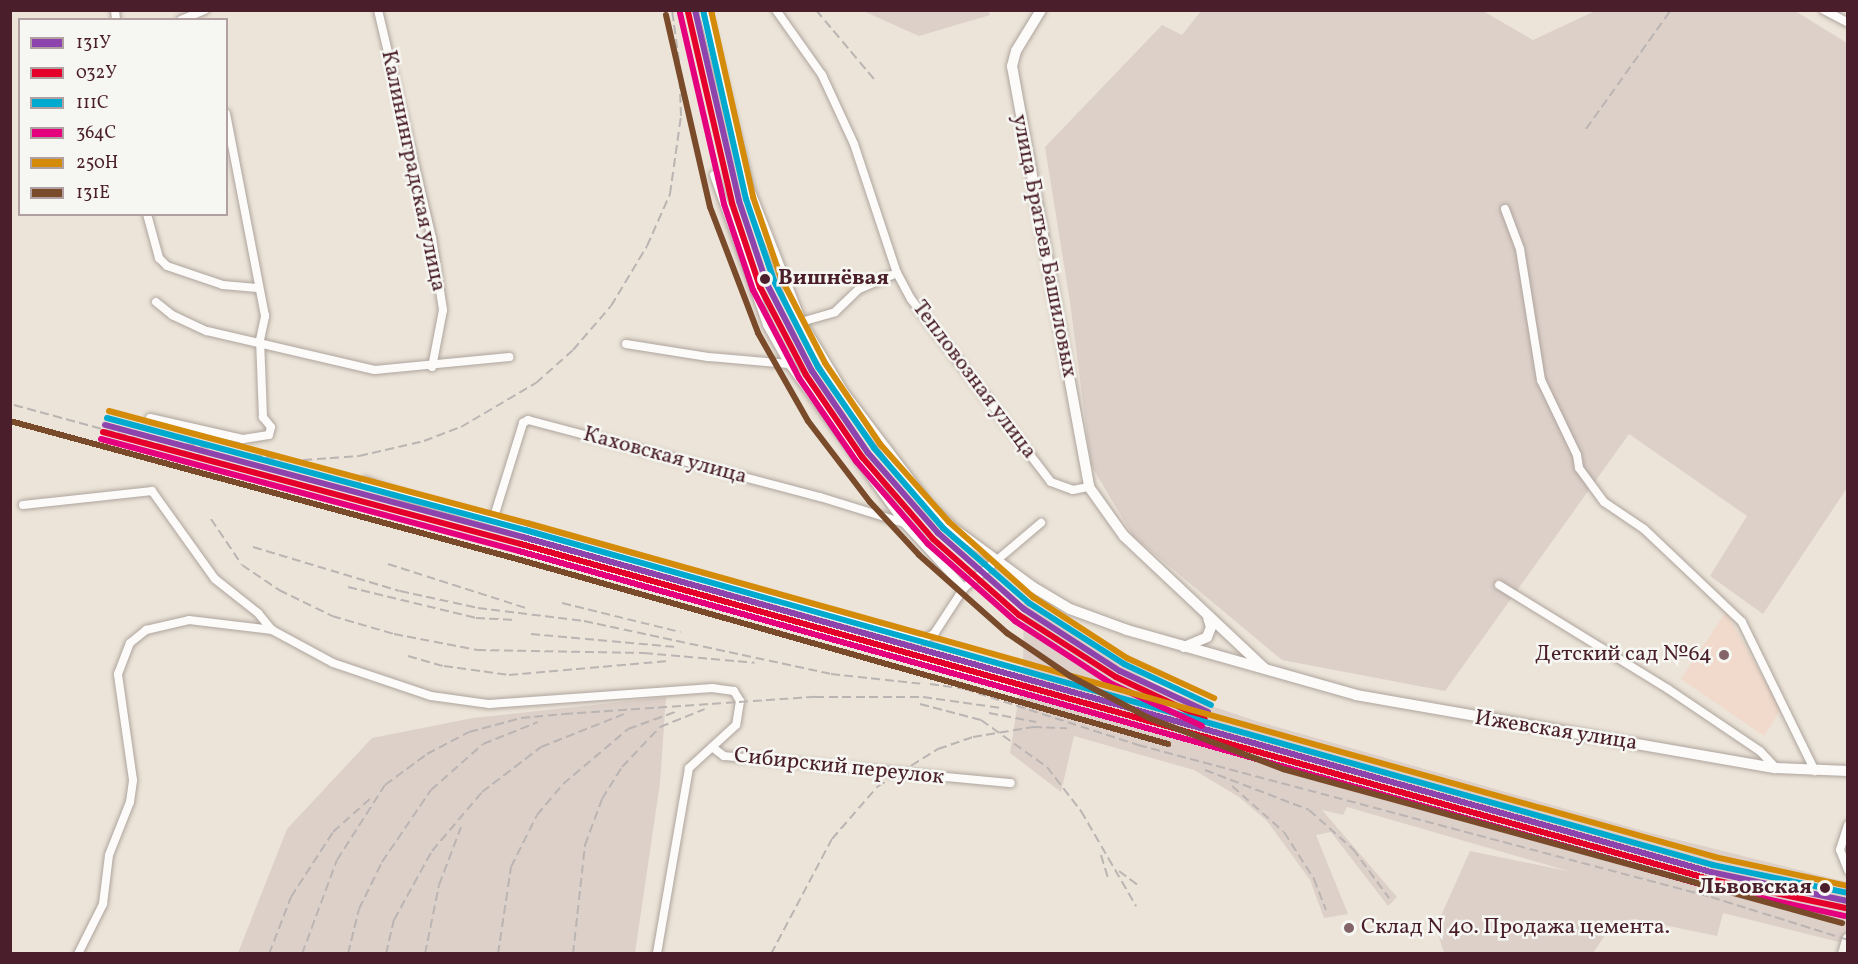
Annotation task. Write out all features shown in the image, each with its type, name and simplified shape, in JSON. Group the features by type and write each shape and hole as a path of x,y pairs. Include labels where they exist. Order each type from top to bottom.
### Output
{"main road":[{"path":"1844,954 1848,940"}],"street":[{"path":"186,18 207,10"},
{"name":"Калининградская улица","path":"378,10 432,238 442,310 432,367"},
{"name":"Ижевская улица","path":"704,10 748,189 801,321 843,392 914,488 940,517 996,562 1070,609 1184,647 1423,709 1776,768 1848,771"},
{"name":"Тепловозная улица","path":"776,10 822,75 854,144 897,273 911,299 1052,482 1073,490 1089,487"},
{"name":"улица Братьев Башиловых","path":"1041,10 1016,51 1012,66 1089,487"},
{"path":"1824,10 1848,23"},
{"path":"150,418 243,439 269,435 271,427 263,417 260,340 265,316 257,288 228,125"},
{"path":"714,175 767,325 789,364 904,523 964,588"},
{"path":"1505,209 1520,249 1541,380 1577,455 1579,468 1604,502 1656,540 1742,622 1815,771"},
{"path":"148,216 159,258 167,266 223,285 257,288"},
{"path":"801,321 835,312 859,289 897,273"},
{"path":"156,302 172,315 207,331 260,340 317,359 375,370 432,367 509,357"},
{"path":"626,344 708,357 789,364"},
{"name":"Каховская улица","path":"493,520 523,423 528,420 820,497 904,523"},
{"path":"365,481 493,520 920,641 934,634 964,588 1041,523"},
{"path":"1089,487 1124,536 1267,670"},
{"path":"23,505 152,491 208,570 272,630 333,663 431,696 489,704 727,689 738,694 740,713 730,733 712,747"},
{"path":"1499,585 1668,689 1760,751 1776,768"},
{"path":"1184,647 1207,637 1211,627 1208,617"},
{"path":"78,954 103,904 109,855 130,802 133,780 118,674 130,643 146,630 189,620 272,630"},
{"name":"Сибирский переулок","path":"657,954 686,778 693,761 712,747 724,756 1011,783"},
{"path":"1848,825 1840,850 1848,870"}],"shaded area":[{"path":"988,10 990,15 919,36 863,11"},
{"path":"1201,11 1483,11 1533,40 1595,11 1795,11 1847,43 1847,488 1763,614 1710,576 1747,516 1629,434 1445,691 1282,660 1133,536 1091,465 1070,302 1045,147 1162,25 1182,35"},
{"path":"1024,601 1164,690 1256,721 1647,832 1847,882 1847,944 1723,913 1717,936 1635,919 1614,922 1593,953 1444,953 1436,927 1470,851 1572,872 1347,807 1343,815 1322,810 1397,897 1388,906 1331,832 1316,835 1348,914 1324,918 1310,880 1267,821 1239,797 1194,770 1074,736 1061,792 1010,753 1023,670"},
{"name":"Детский сад №64","path":"1726,612 1781,709 1764,736 1681,679"},
{"path":"666,697 660,783 635,953 238,953 287,829 372,738 473,718"}],"railway":[{"path":"173,442 290,461 359,456 424,441 461,427 536,383 573,350 611,306 647,246 670,194 681,116 679,61 672,10"},
{"path":"816,10 874,79"},
{"path":"1586,129 1671,10"},
{"path":"14,405 521,543 1246,750"},
{"path":"211,519 242,565 279,590 332,616 394,634 477,650 644,653 755,663"},
{"path":"253,547 400,591 478,608 584,621 831,674 924,684"},
{"path":"388,564 526,608"},
{"path":"348,587 476,618 516,620"},
{"path":"562,603 680,632"},
{"path":"531,634 678,647"},
{"path":"408,656 444,666 509,675 668,661"},
{"path":"930,684 965,689 1138,745 1711,897 1848,940"},
{"path":"302,954 337,860 385,785 427,754 469,732 521,718 815,697 923,697 1001,708"},
{"path":"920,704 981,720 1047,767 1081,811 1136,906"},
{"path":"573,954 585,845 602,799 622,767 660,727 705,709"},
{"path":"498,954 511,867 537,815 563,784 628,729 675,712"},
{"path":"989,713 1036,722"},
{"path":"386,954 394,920 432,851 482,792 541,747 624,714"},
{"path":"348,954 359,909 382,862 431,790 483,744 538,722"},
{"path":"771,954 832,839 877,787 938,749 973,737 1033,727 1067,728"},
{"path":"1205,770 1309,810 1353,849 1389,898"},
{"path":"1232,786 1284,832 1314,879 1326,910"},
{"path":"269,954 291,897 333,832 372,797"},
{"path":"425,954 439,885 461,827"},
{"path":"1101,855 1108,878"},
{"path":"1119,871 1140,887"}],"transit line":[{"name":"131У","path":"695,10 739,201 767,284 812,371 868,453 938,533 1024,609 1120,671 1208,712"},
{"name":"111С","path":"703,10 746,199 774,281 818,367 874,448 943,528 1029,603 1124,664 1211,705"},
{"name":"250Н","path":"711,10 753,197 781,278 825,363 880,444 949,522 1033,597 1127,658 1214,698"},
{"name":"032У","path":"688,12 732,203 760,287 806,375 862,457 933,539 1019,615 1116,677 1205,719"},
{"name":"364С","path":"680,13 724,204 753,290 799,378 856,461 928,544 1015,621 1112,684 1202,726"},
{"name":"131Е","path":"666,15 710,207 758,333 808,421 870,502 919,555 1007,633 1070,676 1149,718 1283,769 1842,923"},
{"name":"250Н","path":"109,411 527,523 1715,857 1848,886"},
{"name":"111С","path":"107,418 525,530 1713,865 1848,893"},
{"name":"131Е","path":"10,421 517,559 1168,744"},
{"name":"131У","path":"105,425 523,537 1711,872 1848,901"},
{"name":"032У","path":"103,432 521,544 1709,879 1846,908"},
{"name":"364С","path":"101,439 519,551 1707,886 1845,916"}],"place":[{"name":"Вишнёвая","path":"765,279"},
{"name":"Детский сад №64","path":"1724,655"},
{"name":"Львовская","path":"1825,888"},
{"name":"Склад N 40. Продажа цемента.","path":"1349,928"}]}
